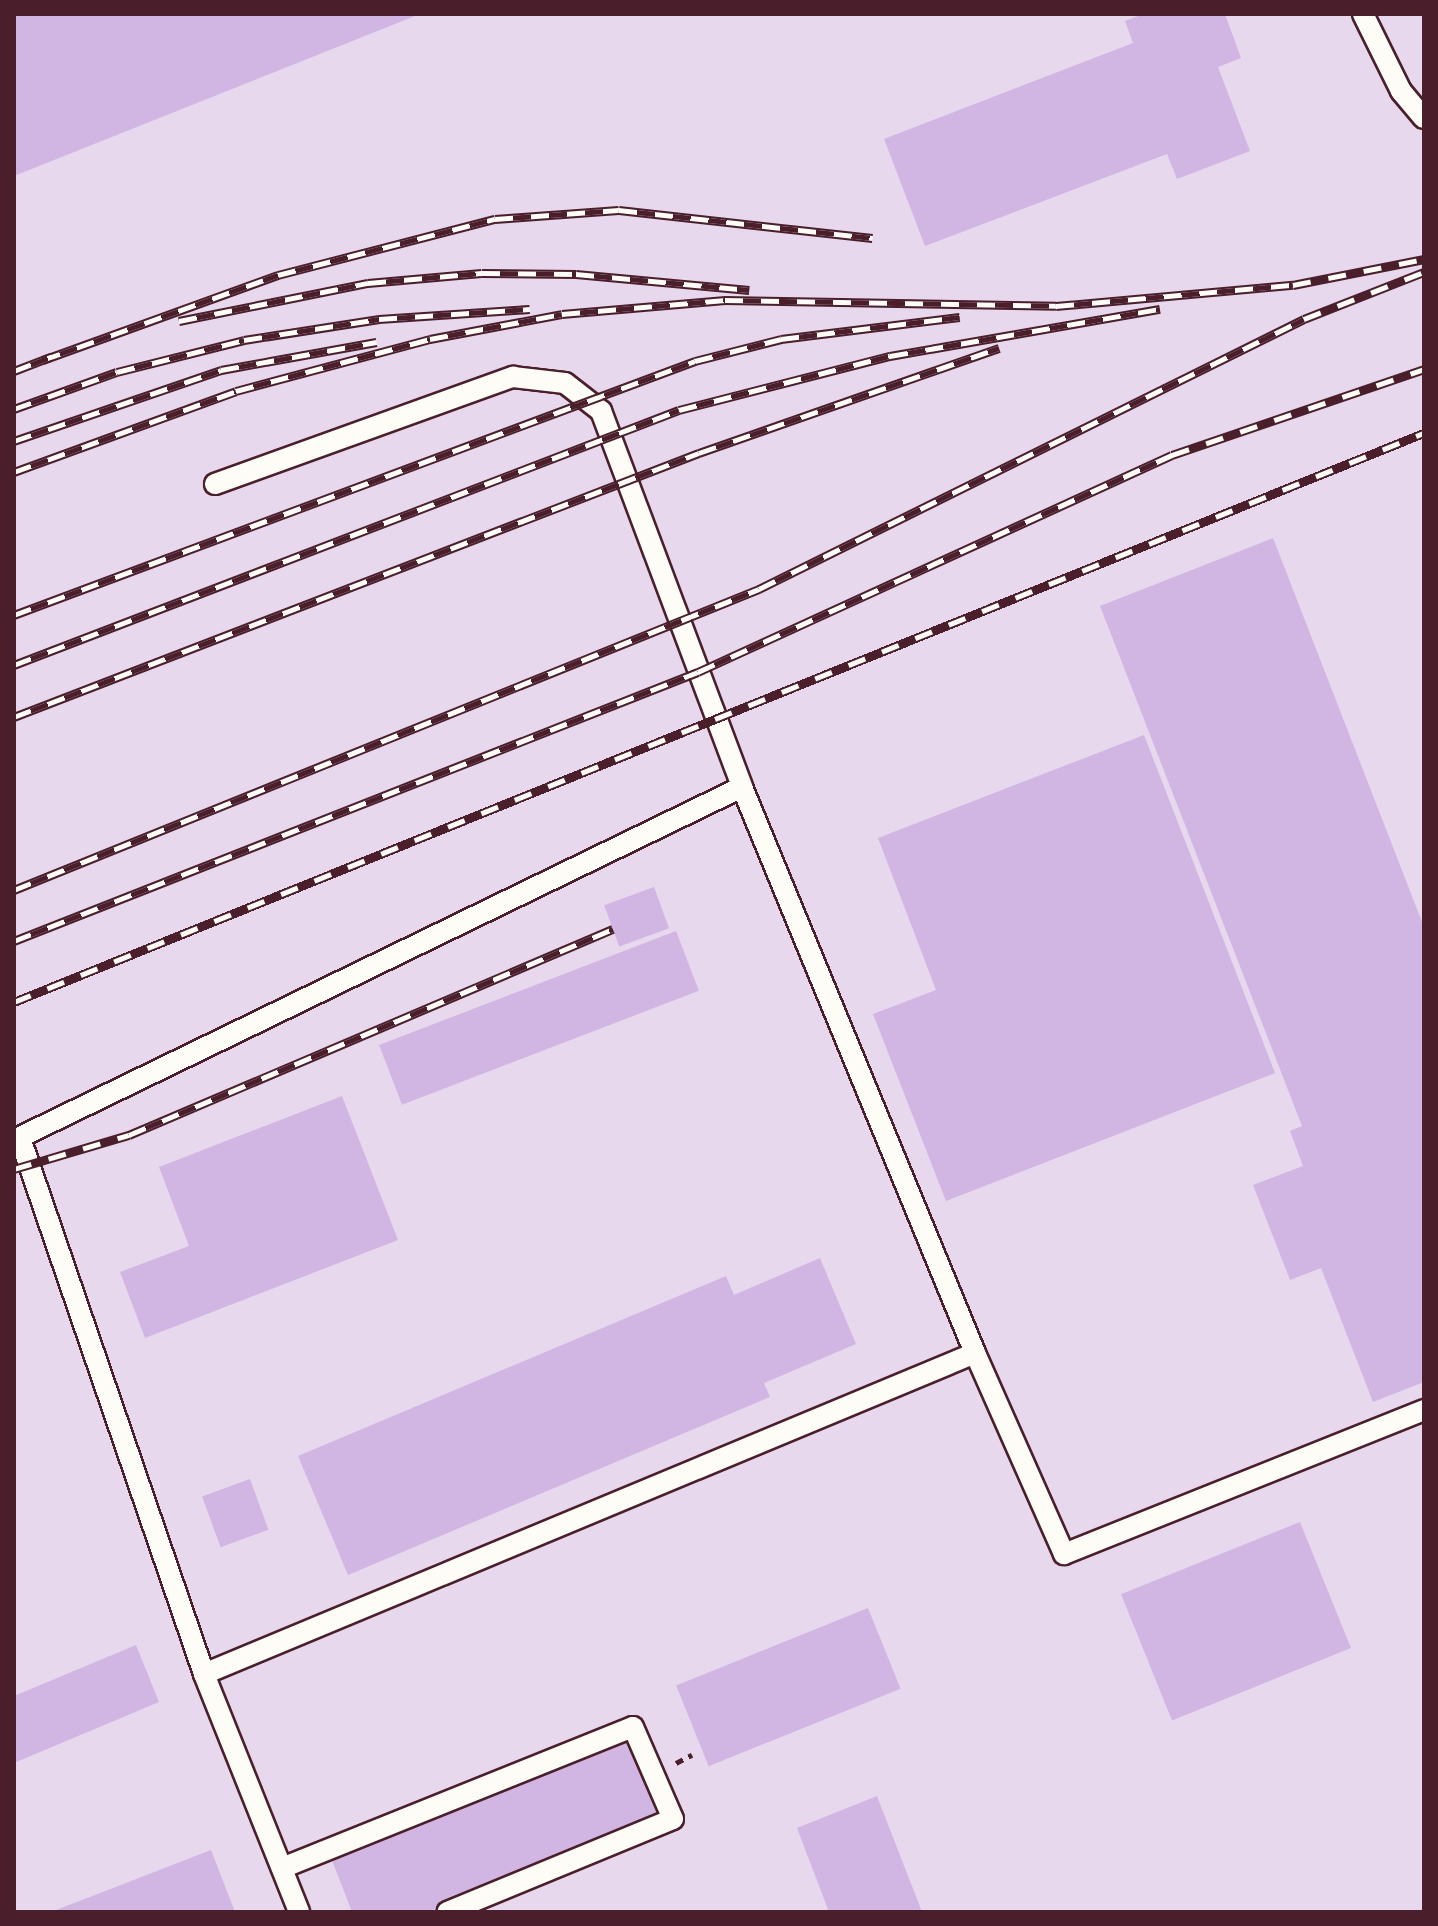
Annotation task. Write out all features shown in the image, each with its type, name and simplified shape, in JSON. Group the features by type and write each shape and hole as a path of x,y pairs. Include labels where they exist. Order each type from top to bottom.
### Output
{"lane":[{"path":"1363,14 1401,91 1424,118"},
{"path":"215,484 483,384 513,377 565,383 601,411 742,787 975,1353 1064,1554 1424,1410"},
{"path":"299,1912 204,1674 17,1139 742,787"},
{"path":"204,1674 975,1353"},
{"path":"282,1868 633,1727 673,1819 447,1912"}],"shaded area":[{"path":"14,14 1424,14 1424,1912 14,1912"}],"building":[{"path":"14,14 420,14 14,176"},
{"path":"1143,14 1225,14 1241,58 1218,67 1250,151 1177,179 1167,154 925,246 884,139 1133,43 1125,21"},
{"path":"1273,538 1424,927 1424,1382 1373,1402 1321,1268 1290,1280 1253,1185 1303,1166 1290,1131 1302,1126 1100,606"},
{"path":"1144,735 1275,1073 946,1201 873,1014 936,990 878,838"},
{"path":"654,887 669,928 619,946 604,905"},
{"path":"676,931 699,991 402,1105 379,1045"},
{"path":"342,1096 398,1240 145,1338 120,1272 189,1246 159,1167"},
{"path":"820,1258 856,1344 764,1383 770,1397 348,1575 298,1456 726,1276 734,1295"},
{"path":"250,1479 268,1530 221,1547 202,1496"},
{"path":"1300,1522 1351,1648 1172,1720 1121,1594"},
{"path":"868,1608 901,1689 709,1766 676,1686"},
{"path":"136,1645 159,1702 14,1763 14,1696"},
{"path":"628,1737 661,1820 427,1912 352,1912 330,1855"},
{"path":"877,1796 922,1912 829,1912 797,1828"},
{"path":"211,1850 235,1912 51,1912"}],"railway":[{"path":"43,360 278,275 495,219 619,210 872,238"},
{"path":"14,472 236,391 430,339 562,314 725,300 1056,306 1293,285 1424,259"},
{"path":"14,890 759,589 1304,319 1424,272"},
{"path":"179,321 368,283 482,273 576,274 749,290"},
{"path":"14,409 117,372 244,340 379,319 530,309"},
{"path":"14,665 679,410 890,356 1160,309"},
{"path":"14,615 695,361 781,339 960,317"},
{"path":"14,441 221,370 376,342"},
{"path":"14,717 699,453 999,348"},
{"path":"14,371 51,357"},
{"path":"14,941 698,672 1172,455 1424,369"},
{"path":"14,1002 1424,433"},
{"path":"14,1169 129,1135 613,929"}]}
